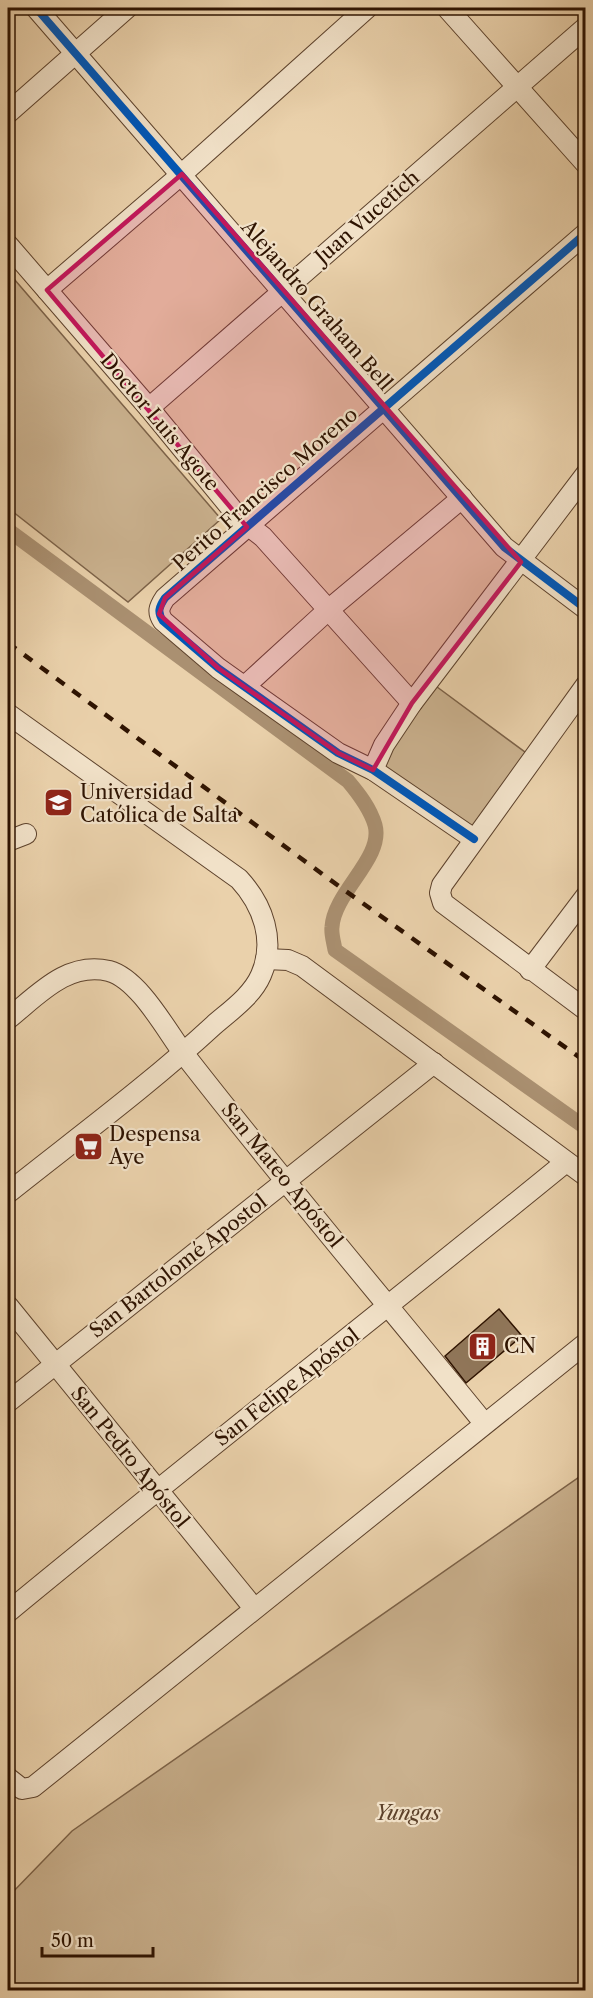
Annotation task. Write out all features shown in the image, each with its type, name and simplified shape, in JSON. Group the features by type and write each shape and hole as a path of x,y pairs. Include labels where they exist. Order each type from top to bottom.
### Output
{"street":[{"name":"Alejandro Graham Bell","path":"36,8 462,498 521,562 585,609"},
{"path":"8,113 127,8"},
{"path":"47,290 182,174 367,8"},
{"path":"447,8 585,164"},
{"name":"Juan Vucetich","path":"149,408 585,27"},
{"name":"Perito Francisco Moreno","path":"245,686 171,629 159,614 159,607 165,598 585,233"},
{"name":"Doctor Luis Agote","path":"8,245 248,525 263,537 327,611 412,703"},
{"path":"374,770 384,745 412,703 521,562 585,474"},
{"path":"462,498 327,611 245,686 338,753 374,770 474,839"},
{"path":"585,685 474,839 442,885 440,893 443,903 585,1010"},
{"path":"8,714 239,879 251,891 263,913 266,959 260,977 249,992 184,1053 8,1193"},
{"path":"530,970 585,896"},
{"path":"266,959 288,960 302,966 585,1176"},
{"name":"San Mateo Apóstol","path":"8,1019 61,978 79,969 111,972 124,978 136,989 285,1181 484,1423"},
{"name":"San Bartolomé Apostol","path":"8,1402 434,1063"},
{"name":"San Felipe Apóstol","path":"8,1612 156,1489 389,1307 566,1162"},
{"name":"San Pedro Apóstol","path":"8,1306 253,1607"},
{"path":"15,1783 33,1787 253,1607 585,1343"}],"highlighted area":[{"path":"182,174 521,562 412,703 373,770 338,753 218,668 159,614 165,598 247,527 47,290"}],"green space":[{"path":"8,272 221,519 128,602 8,508"},
{"path":"429,681 533,758 474,839 373,770"},
{"name":"Yungas","path":"585,1473 585,1990 8,1990 8,1897 72,1831"}],"building":[{"name":"CN","path":"499,1309 522,1336 466,1383 445,1356"}],"waterway":[{"path":"8,530 348,781 370,813 375,825 376,837 366,863 335,914 332,930 335,950 586,1128"}],"railway":[{"path":"8,643 340,887 586,1062"}],"cycle path":[{"path":"36,8 504,547 586,609"},
{"path":"474,839 373,770 338,753 218,668 163,621 160,615 161,604 165,598 586,233"}],"place":[{"name":"Universidad Católica de Salta","path":"59,803"},
{"name":"Despensa Aye","path":"88,1146"},
{"name":"CN","path":"483,1346"}]}
